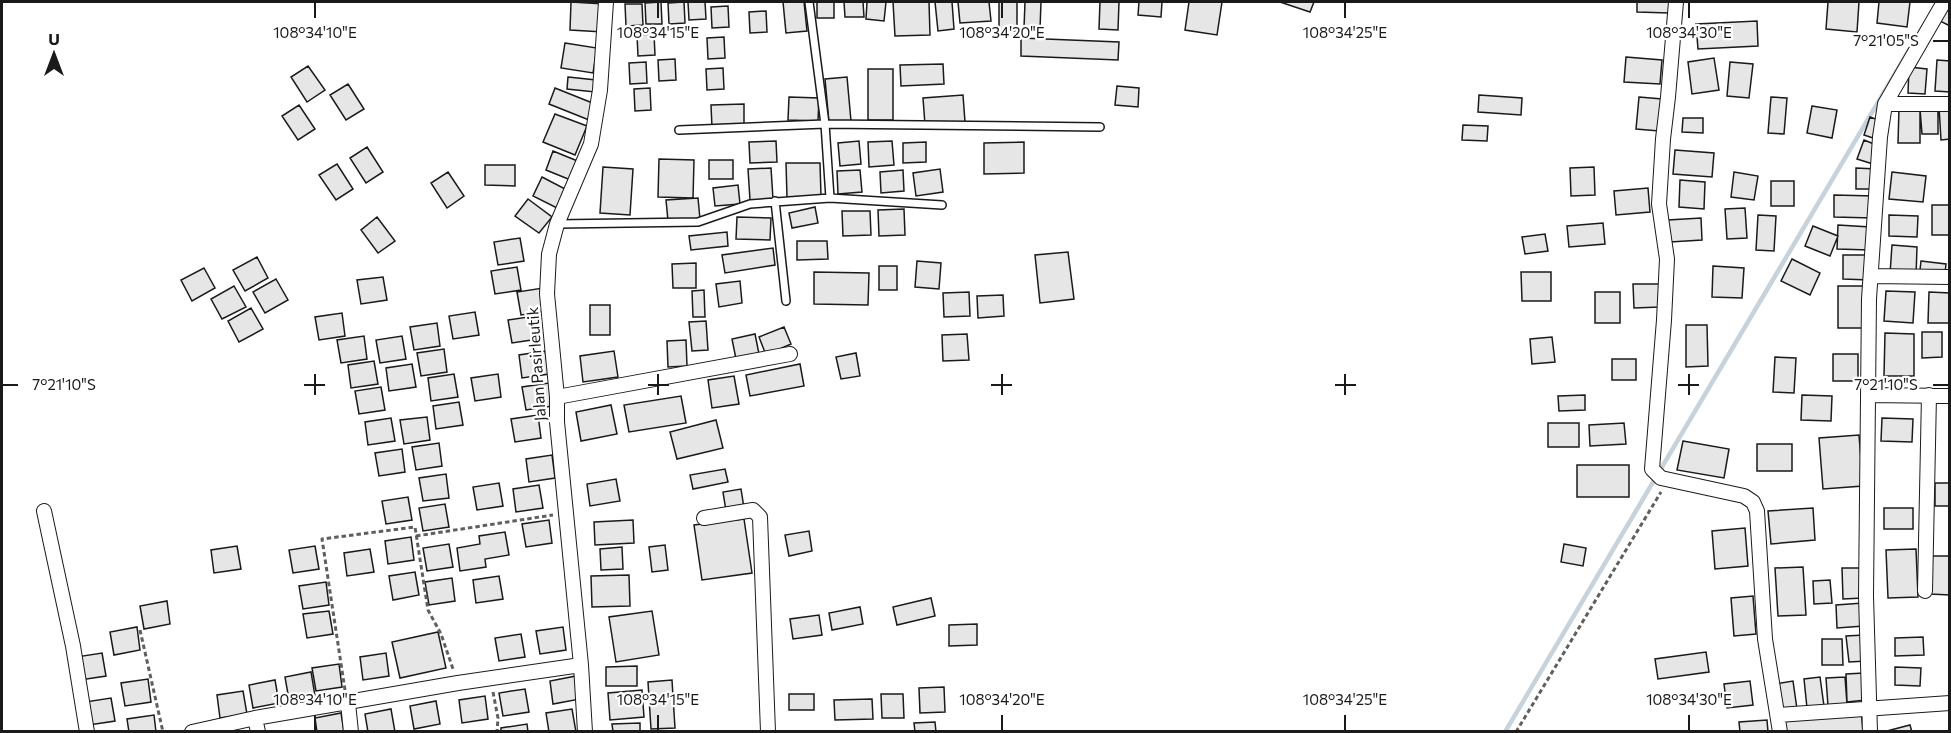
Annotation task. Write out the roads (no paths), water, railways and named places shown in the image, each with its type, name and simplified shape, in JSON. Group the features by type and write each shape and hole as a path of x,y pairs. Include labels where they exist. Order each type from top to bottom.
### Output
{"street":[{"name":"Jalan Pasirleutik","path":"585,732 581,664 547,294 549,254 557,225 591,144 600,90 606,2"},
{"path":"1676,2 1659,204 1667,259 1661,476 1744,496 1754,502 1757,511 1765,639 1780,732"},
{"path":"1869,732 1866,596 1869,299 1880,137 1885,104 1944,2"},
{"path":"1885,104 1950,104"},
{"path":"1871,276 1950,277"},
{"path":"557,397 790,354"},
{"path":"1868,395 1950,396"},
{"path":"1925,591 1929,395"},
{"path":"704,518 753,510 760,517 768,732"},
{"path":"44,511 71,636 87,732"},
{"path":"192,732 257,725 348,704 458,683 581,664"},
{"path":"1778,715 1950,703"},
{"path":"348,704 351,732"}],"lane":[{"path":"809,2 825,124 830,198"},
{"path":"679,130 825,124 1100,127"},
{"path":"557,225 698,222 750,204 830,198 942,205"},
{"path":"775,201 786,301"}],"waterway":[{"path":"1505,732 1909,50"}]}
